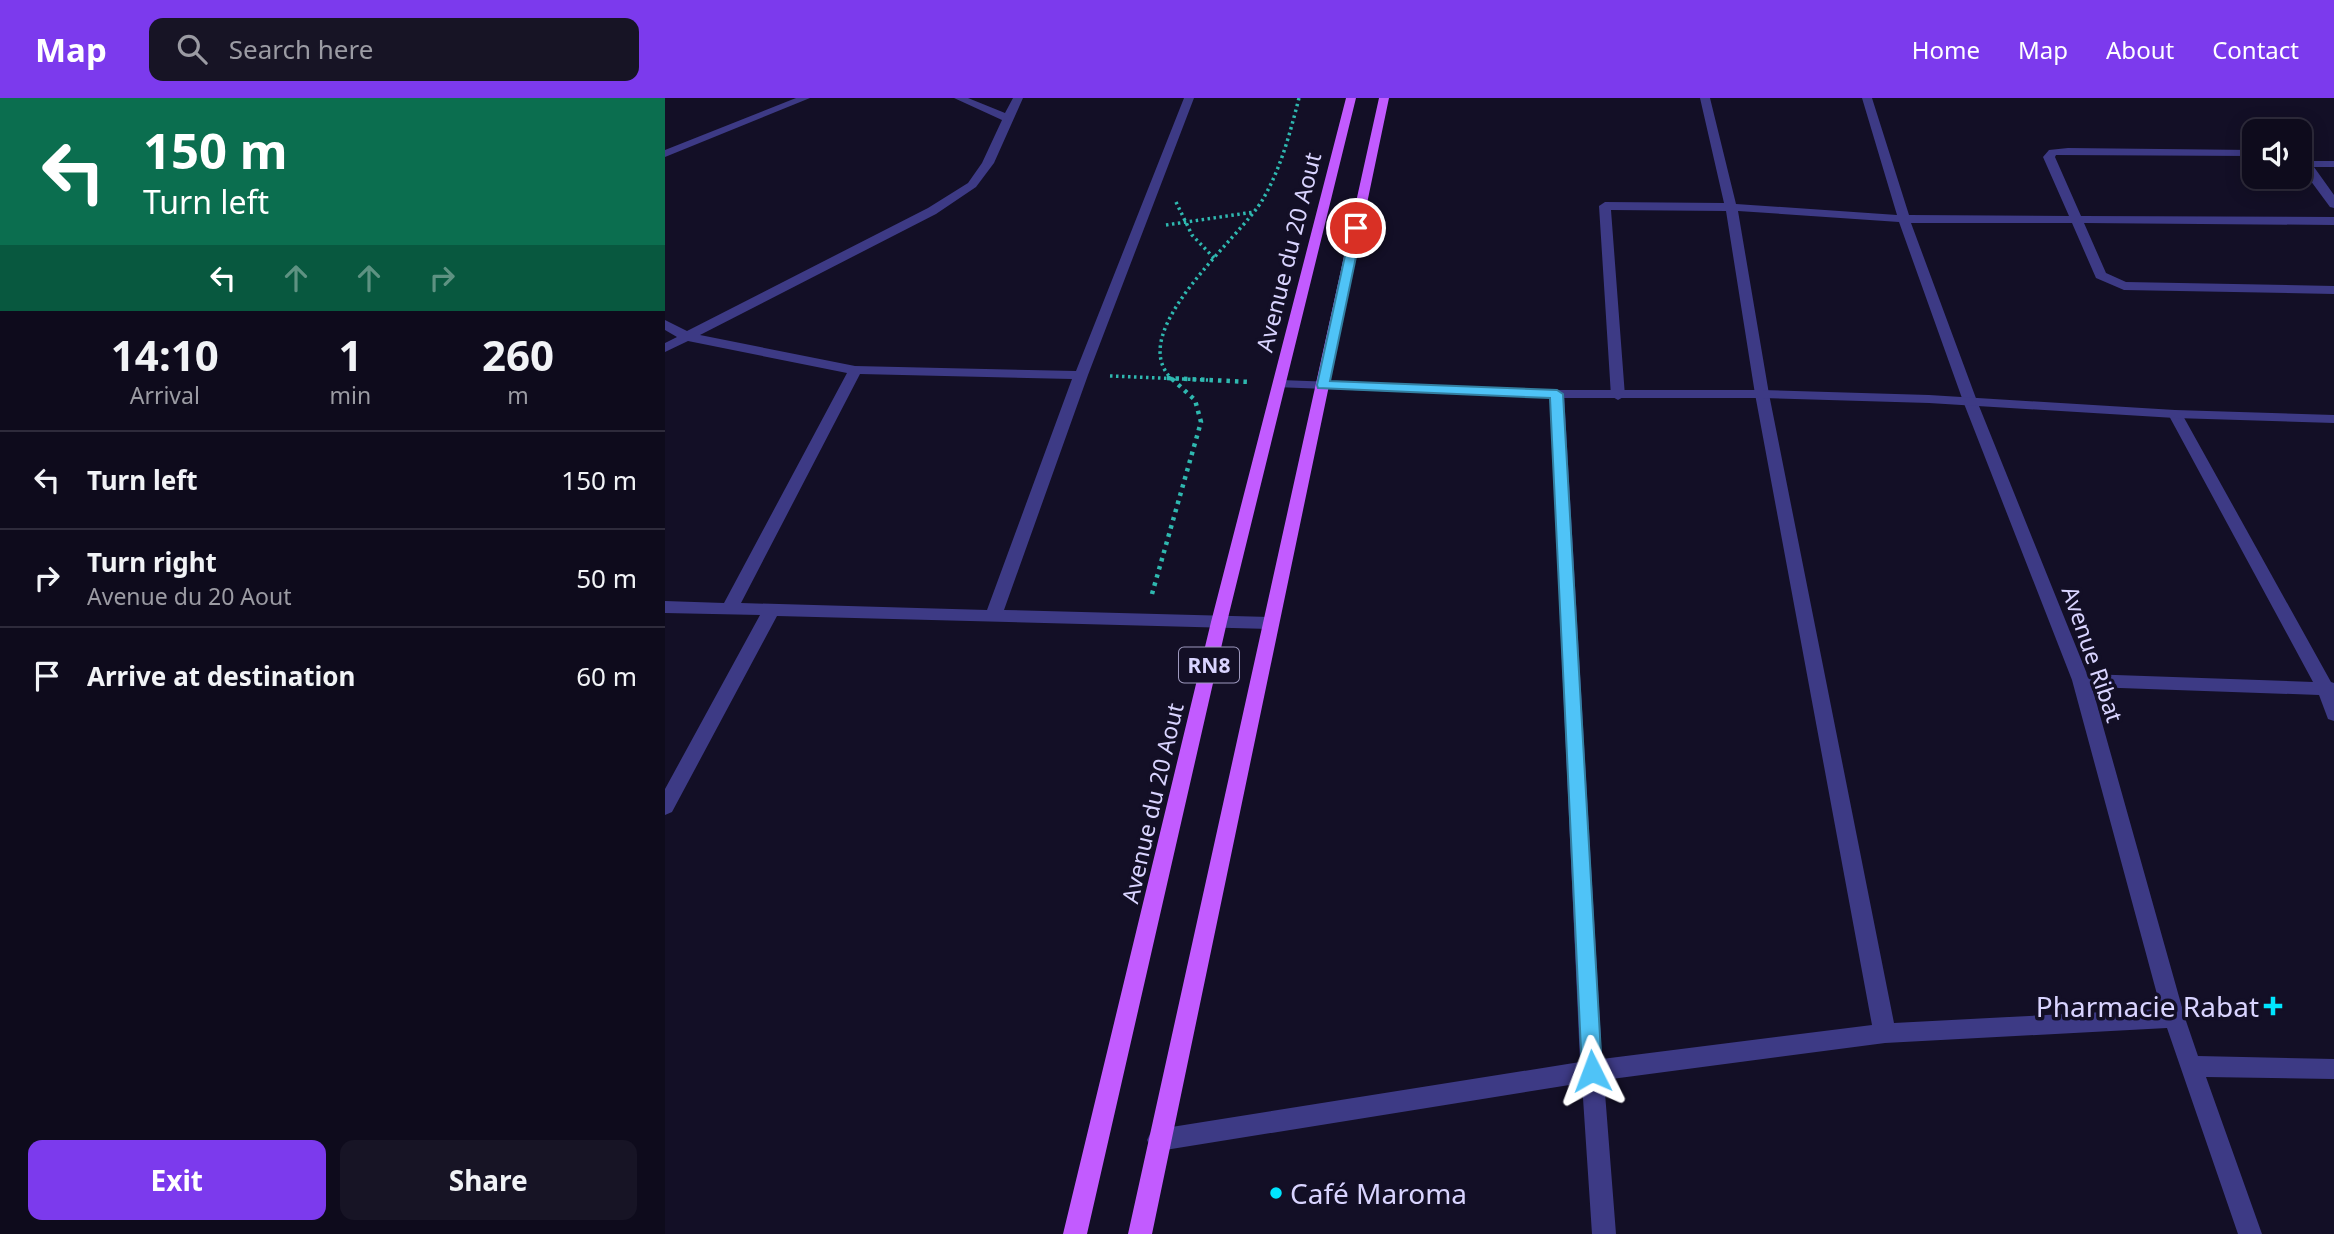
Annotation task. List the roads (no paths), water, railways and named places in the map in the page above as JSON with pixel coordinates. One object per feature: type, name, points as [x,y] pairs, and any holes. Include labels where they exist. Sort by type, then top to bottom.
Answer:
[{"type":"main road","name":"Avenue du 20 Aout","points":[[1075,1234],[1219,622],[1351,98]]},
{"type":"main road","name":"RN8","points":[[1140,1234],[1384,98]]},
{"type":"street","points":[[665,154],[805,98]]},
{"type":"street","points":[[959,98],[1007,118]]},
{"type":"street","points":[[665,348],[932,212],[972,186],[988,163],[1007,118],[1019,98]]},
{"type":"street","points":[[993,616],[1081,375],[1189,98]]},
{"type":"street","points":[[1705,98],[1731,207],[1762,394],[1885,1033]]},
{"type":"street","name":"Avenue Ribat","points":[[1867,98],[1904,219],[1970,401],[2081,680],[2174,1018],[2250,1234]]},
{"type":"street","points":[[2242,153],[2053,152],[2049,157],[2101,275],[2124,286],[2334,290]]},
{"type":"street","points":[[2312,163],[2334,164]]},
{"type":"street","points":[[2312,175],[2334,204]]},
{"type":"street","points":[[1618,396],[1605,205],[1731,207],[1904,219],[2334,221]]},
{"type":"street","points":[[665,324],[687,337],[855,370],[1081,375]]},
{"type":"street","points":[[730,608],[855,370]]},
{"type":"street","points":[[1280,384],[1618,396],[1762,394],[2334,419]]},
{"type":"street","points":[[1557,394],[1592,1071],[1604,1234]]},
{"type":"street","points":[[2175,414],[2330,689],[2334,714]]},
{"type":"street","points":[[665,607],[1270,623]]},
{"type":"street","points":[[665,807],[772,609]]},
{"type":"street","points":[[2081,680],[2330,689]]},
{"type":"street","points":[[1159,1140],[1592,1071],[1885,1033],[2174,1018]]},
{"type":"street","points":[[2191,1066],[2334,1069]]},
{"type":"place","name":"Pharmacie Rabat","points":[[2273,1006]]},
{"type":"place","name":"Café Maroma","points":[[1276,1193]]}]
